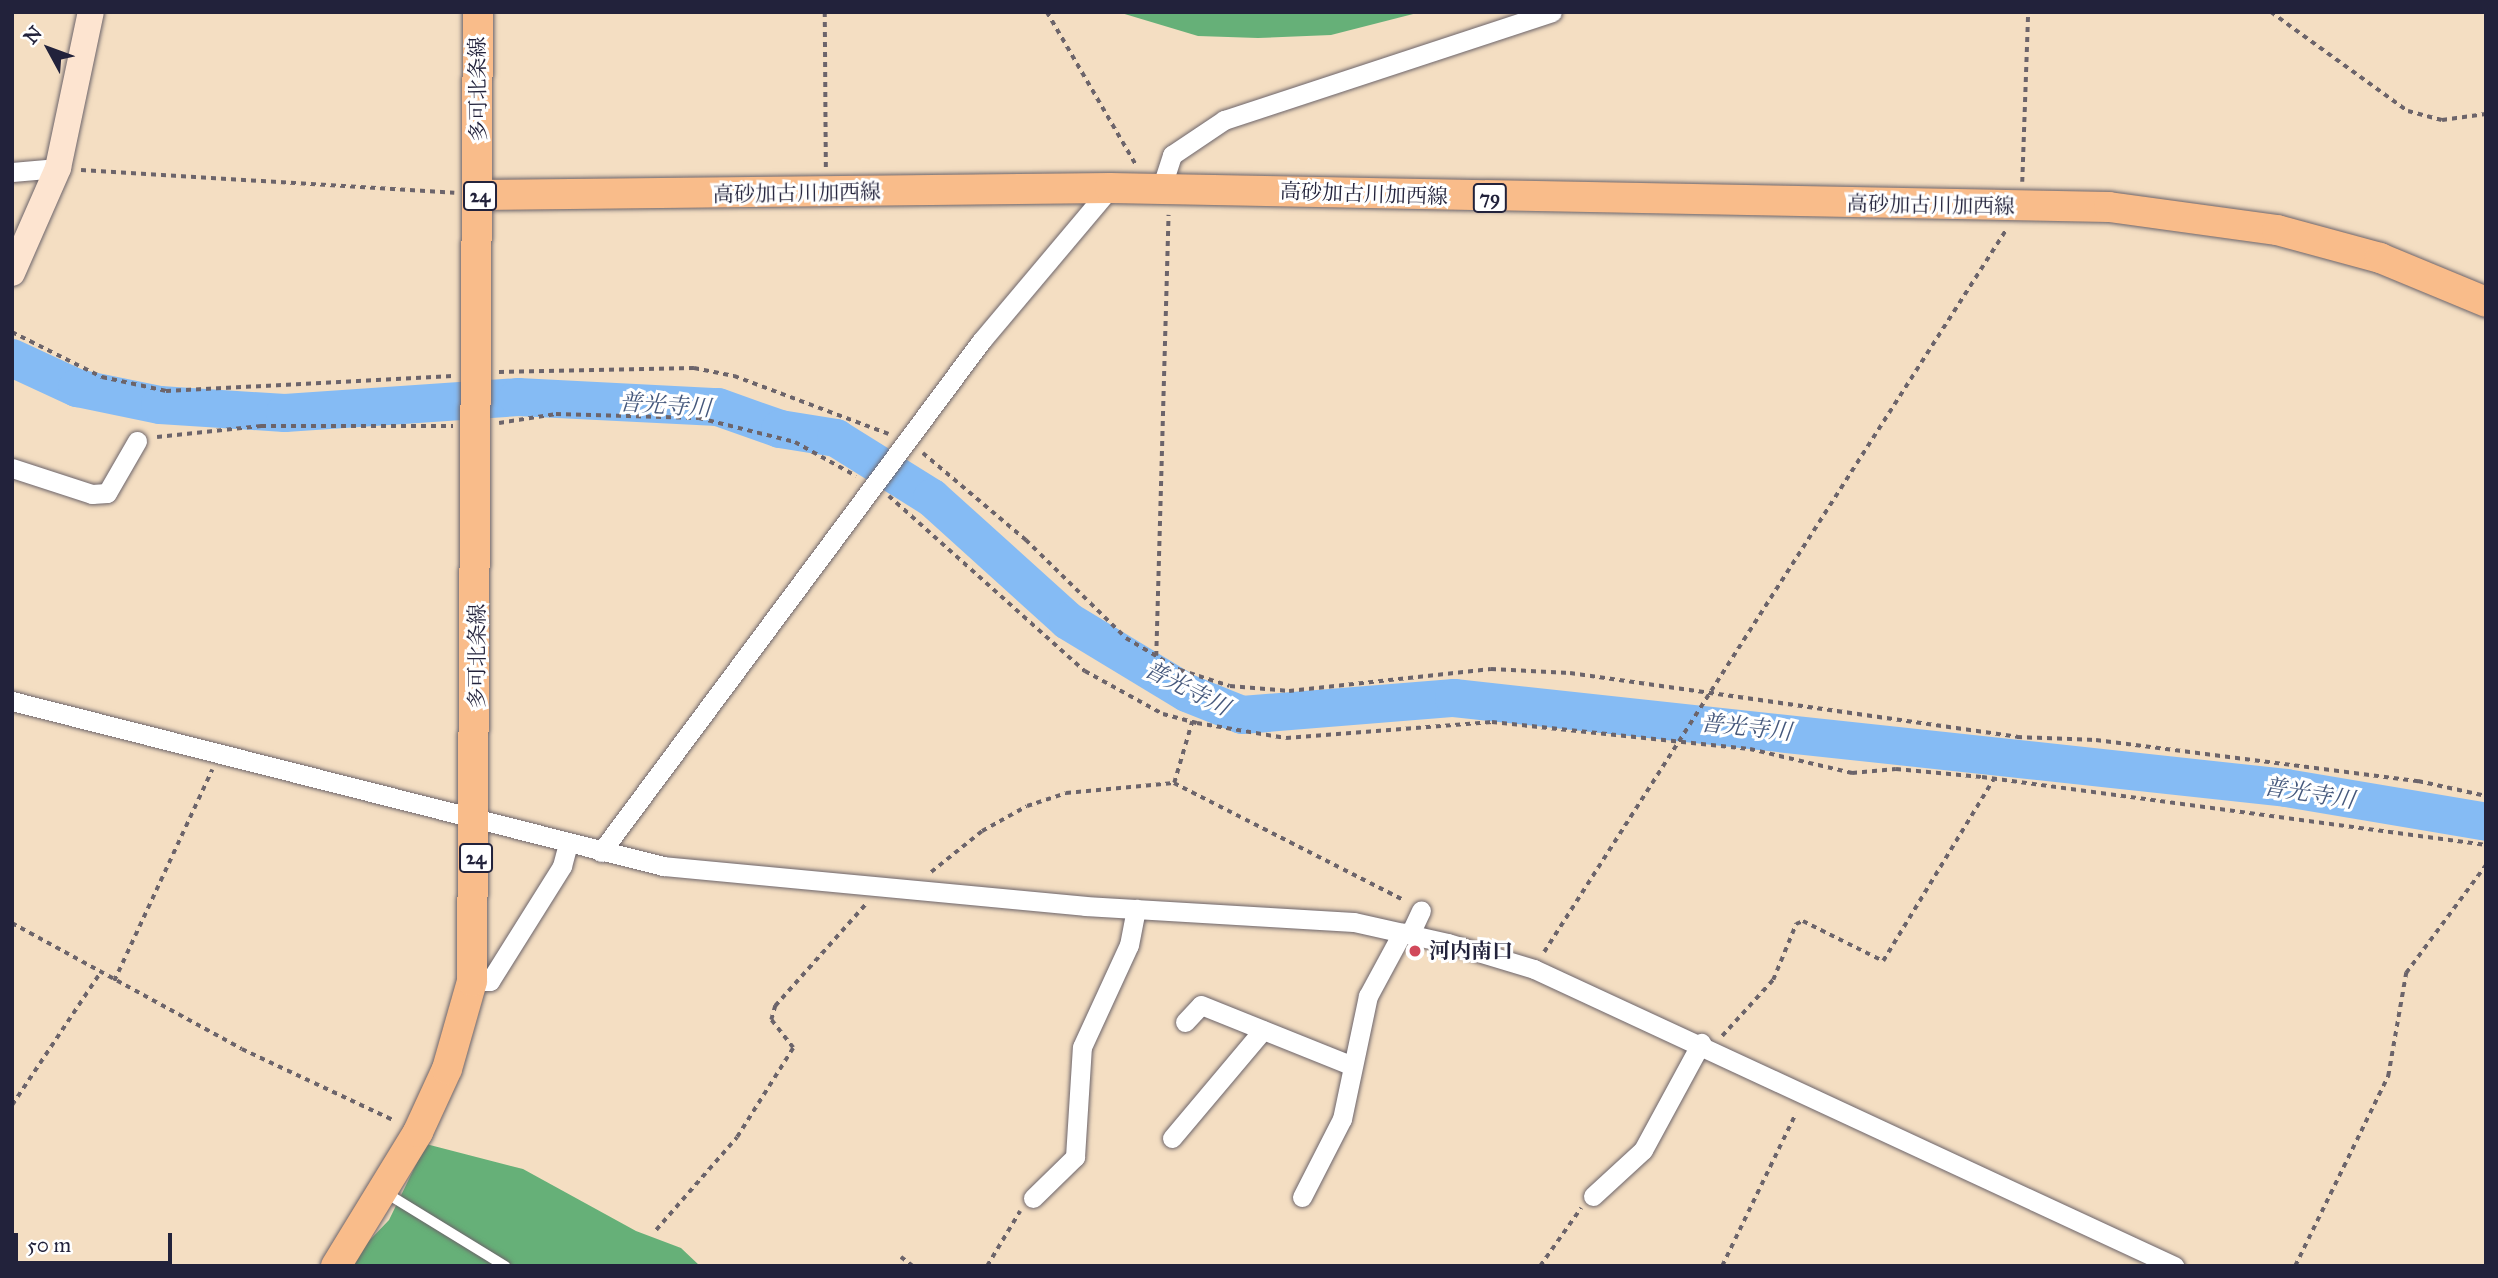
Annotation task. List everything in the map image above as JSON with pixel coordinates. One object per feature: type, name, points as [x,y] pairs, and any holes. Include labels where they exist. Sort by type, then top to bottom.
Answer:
[{"type":"main road","name":"多可北条線","points":[[336,1266],[385,1193],[418,1132],[447,1069],[472,981],[478,822],[478,12]]},
{"type":"main road","name":"高砂加古川加西線","points":[[480,195],[1110,188],[2109,208],[2277,230],[2380,258],[2486,302]]},
{"type":"street","points":[[12,273],[58,168],[91,12]]},
{"type":"street","points":[[1157,189],[1172,155],[1224,120],[1552,12]]},
{"type":"street","points":[[12,172],[58,168]]},
{"type":"street","points":[[601,852],[875,485],[907,447],[982,340],[1110,188]]},
{"type":"street","points":[[12,468],[92,494],[107,493],[137,441]]},
{"type":"street","points":[[12,701],[218,757],[601,852],[774,881],[875,886],[1136,909],[1354,922],[1406,933],[1534,969],[1707,1046],[2174,1266]]},
{"type":"street","points":[[472,981],[490,981],[562,866],[568,844]]},
{"type":"street","points":[[1033,1198],[1075,1157],[1082,1047],[1129,945],[1136,909]]},
{"type":"street","points":[[1302,1197],[1347,1105],[1350,1065],[1368,996],[1422,910]]},
{"type":"street","points":[[1185,1022],[1201,1005],[1350,1065]]},
{"type":"street","points":[[1172,1138],[1263,1030]]},
{"type":"street","points":[[1593,1196],[1643,1150],[1707,1046]]},
{"type":"lane","points":[[385,1193],[505,1266]]},
{"type":"path","points":[[825,12],[826,193]]},
{"type":"path","points":[[1047,12],[1138,167],[1157,189],[1156,656]]},
{"type":"path","points":[[1534,969],[2021,207],[2028,12]]},
{"type":"path","points":[[2271,12],[2408,111],[2442,120],[2486,114]]},
{"type":"path","points":[[58,168],[480,195]]},
{"type":"path","points":[[12,332],[102,377],[166,391],[694,368],[818,405],[907,447],[1026,540],[1126,638],[1156,656],[1230,686],[1289,691],[1491,669],[1714,691],[2017,737],[2096,740],[2418,781],[2486,796]]},
{"type":"path","points":[[137,441],[261,426],[477,422],[556,414],[699,418],[795,442],[875,485],[893,497],[1085,671],[1192,722],[1286,738],[1492,722],[1679,744],[1750,749],[1852,774],[1896,769],[1993,779],[2486,845]]},
{"type":"path","points":[[1174,783],[1192,722]]},
{"type":"path","points":[[114,981],[218,757]]},
{"type":"path","points":[[1707,1046],[1773,980],[1796,923],[1803,921],[1883,961],[1993,779]]},
{"type":"path","points":[[919,890],[948,855],[1027,806],[1066,793],[1174,783],[1422,910]]},
{"type":"path","points":[[2295,1266],[2388,1076],[2406,973],[2486,865]]},
{"type":"path","points":[[656,1230],[737,1137],[793,1048],[771,1020],[775,1006],[860,913],[875,886]]},
{"type":"path","points":[[12,923],[114,981],[418,1132]]},
{"type":"path","points":[[12,1105],[100,973]]},
{"type":"path","points":[[1722,1266],[1806,1094]]},
{"type":"path","points":[[1540,1266],[1593,1196]]},
{"type":"path","points":[[987,1266],[1006,1226],[1033,1198]]},
{"type":"path","points":[[901,1257],[914,1266]]},
{"type":"green space","points":[[1118,12],[1421,12],[1331,35],[1258,38],[1198,36]]},
{"type":"green space","points":[[426,1144],[523,1169],[636,1231],[681,1248],[700,1266],[345,1266],[389,1220]]},
{"type":"waterway","name":"普光寺川","points":[[12,358],[77,388],[160,405],[285,413],[518,397],[718,407],[780,429],[836,438],[932,498],[1068,621],[1187,693],[1242,715],[1454,698],[2286,788],[2486,822]]},
{"type":"place","name":"河内南口","points":[[1415,951]]}]
